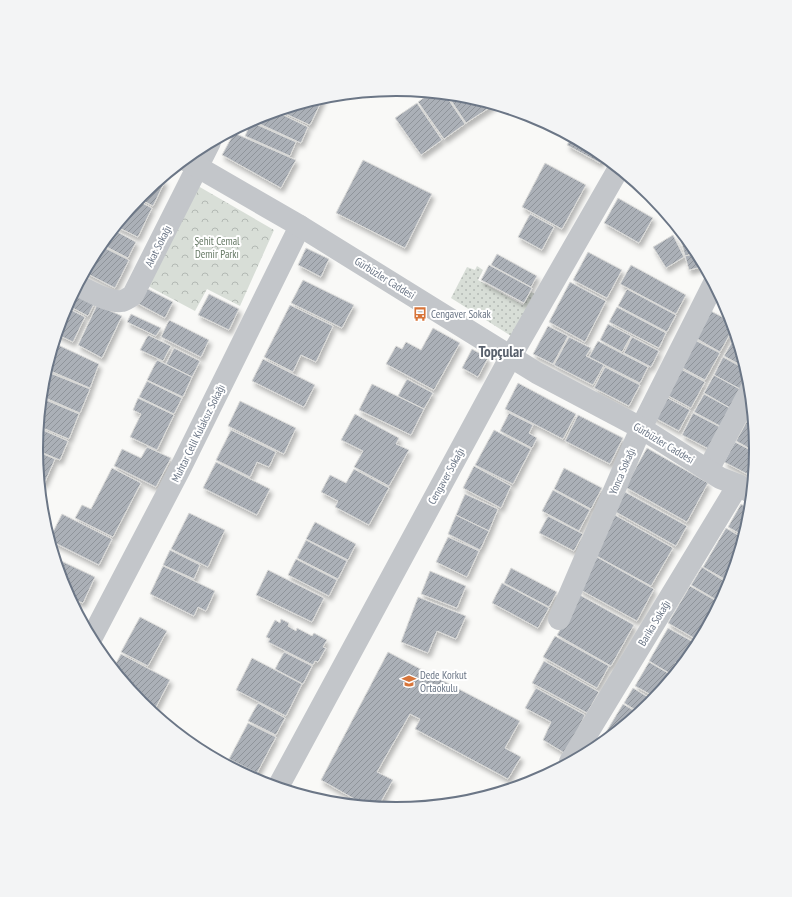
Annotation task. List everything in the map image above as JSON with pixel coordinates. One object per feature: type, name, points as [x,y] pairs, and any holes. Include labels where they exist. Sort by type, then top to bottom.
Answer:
[{"type":"street","name":"Gürbüzler Caddesi","points":[[191,163],[300,226],[537,373],[640,428],[720,478],[745,489]]},
{"type":"street","name":"Akat Sokağı","points":[[82,287],[103,297],[117,301],[124,300],[133,295],[191,163]]},
{"type":"street","name":"Cengaver Sokağı","points":[[281,782],[511,356],[616,173]]},
{"type":"street","name":"Muhtar Celil Kulaksız Sokağı","points":[[94,632],[184,462],[300,226]]},
{"type":"street","name":"Yonca Sokağı","points":[[559,619],[640,428],[711,289]]},
{"type":"street","points":[[708,470],[746,399]]},
{"type":"street","name":"Barika Sokağı","points":[[577,751],[745,489]]},
{"type":"green space","name":"Şehit Cemal Demir Parkı","points":[[198,186],[274,230],[240,306],[207,289],[195,311],[148,286]]},
{"type":"green space","points":[[477,266],[483,270],[478,280],[523,305],[531,292],[535,294],[511,336],[451,298],[467,267],[475,270]]},
{"type":"building","points":[[425,97],[449,100],[465,124],[444,139],[418,102]]},
{"type":"building","points":[[451,100],[465,102],[488,108],[466,123]]},
{"type":"building","points":[[417,103],[442,140],[421,155],[395,118]]},
{"type":"building","points":[[320,104],[310,125],[285,114]]},
{"type":"building","points":[[282,114],[308,127],[301,143],[258,123]]},
{"type":"building","points":[[256,124],[296,142],[290,156],[245,136],[248,128]]},
{"type":"building","points":[[236,134],[296,160],[281,188],[222,155],[232,136]]},
{"type":"building","points":[[569,141],[601,161],[600,163],[567,145]]},
{"type":"building","points":[[363,160],[432,194],[405,248],[336,213]]},
{"type":"building","points":[[545,163],[586,185],[562,229],[522,207]]},
{"type":"building","points":[[165,182],[153,206],[144,201]]},
{"type":"building","points":[[618,198],[653,218],[639,243],[604,223]]},
{"type":"building","points":[[142,203],[152,208],[138,237],[120,229]]},
{"type":"building","points":[[530,214],[554,227],[542,250],[518,237]]},
{"type":"building","points":[[118,232],[136,242],[128,258],[106,247]]},
{"type":"building","points":[[673,235],[684,257],[666,268],[653,247]]},
{"type":"building","points":[[681,241],[691,254],[685,256]]},
{"type":"building","points":[[105,248],[129,260],[115,288],[89,274]]},
{"type":"building","points":[[306,248],[329,259],[321,277],[298,265]]},
{"type":"building","points":[[588,252],[622,270],[607,298],[573,280]]},
{"type":"building","points":[[497,254],[537,276],[531,287],[491,265]]},
{"type":"building","points":[[692,254],[699,267],[689,270],[685,256]]},
{"type":"building","points":[[489,265],[532,288],[524,303],[481,280]]},
{"type":"building","points":[[631,265],[686,295],[676,314],[620,284]]},
{"type":"building","points":[[303,280],[354,305],[342,328],[291,303]]},
{"type":"building","points":[[570,282],[606,301],[585,342],[549,322]]},
{"type":"building","points":[[142,286],[173,302],[165,318],[133,301]]},
{"type":"building","points":[[627,289],[676,315],[667,332],[618,306]]},
{"type":"building","points":[[78,294],[95,302],[88,316],[72,308]]},
{"type":"building","points":[[209,294],[239,309],[229,330],[198,315]]},
{"type":"building","points":[[97,305],[122,316],[102,358],[78,345]]},
{"type":"building","points":[[290,305],[333,326],[316,362],[301,355],[293,372],[264,357]]},
{"type":"building","points":[[617,307],[666,333],[659,348],[609,322]]},
{"type":"building","points":[[707,309],[724,318],[730,334],[720,352],[692,336]]},
{"type":"building","points":[[71,310],[85,317],[73,342],[61,337]]},
{"type":"building","points":[[131,314],[161,328],[156,336],[127,322]]},
{"type":"building","points":[[169,320],[209,340],[201,357],[161,337]]},
{"type":"building","points":[[608,324],[631,336],[622,352],[600,340]]},
{"type":"building","points":[[548,326],[568,336],[553,364],[533,354]]},
{"type":"building","points":[[433,328],[460,343],[434,390],[386,364],[396,346],[402,349],[406,342],[421,350]]},
{"type":"building","points":[[148,335],[171,346],[163,361],[140,350]]},
{"type":"building","points":[[569,337],[591,348],[586,356],[604,365],[593,385],[554,365]]},
{"type":"building","points":[[632,337],[659,351],[651,367],[624,353]]},
{"type":"building","points":[[691,338],[720,353],[705,380],[677,365]]},
{"type":"building","points":[[598,341],[648,367],[640,383],[589,357]]},
{"type":"building","points":[[732,342],[739,364],[724,356]]},
{"type":"building","points":[[59,345],[99,364],[90,388],[52,372]]},
{"type":"building","points":[[174,348],[200,361],[192,377],[166,364]]},
{"type":"building","points":[[472,349],[488,358],[478,377],[462,368]]},
{"type":"building","points":[[723,357],[739,366],[743,384],[740,389],[714,375]]},
{"type":"building","points":[[263,359],[315,385],[304,407],[252,381]]},
{"type":"building","points":[[157,360],[192,377],[183,397],[147,380]]},
{"type":"building","points":[[605,367],[640,385],[629,406],[594,388]]},
{"type":"building","points":[[677,367],[705,382],[691,408],[663,393]]},
{"type":"building","points":[[51,374],[90,389],[80,413],[47,398]]},
{"type":"building","points":[[714,375],[740,389],[730,408],[704,393]]},
{"type":"building","points":[[407,379],[433,393],[424,409],[398,396]]},
{"type":"building","points":[[147,381],[182,398],[174,414],[139,397]]},
{"type":"building","points":[[518,383],[576,414],[563,439],[505,409]]},
{"type":"building","points":[[372,384],[424,409],[411,435],[359,410]]},
{"type":"building","points":[[704,394],[730,408],[720,426],[694,412]]},
{"type":"building","points":[[662,395],[690,410],[679,431],[651,416]]},
{"type":"building","points":[[138,398],[174,415],[157,450],[130,437],[141,414],[133,410]]},
{"type":"building","points":[[46,400],[79,414],[69,439],[44,428]]},
{"type":"building","points":[[240,401],[296,428],[284,454],[228,426]]},
{"type":"building","points":[[509,413],[533,425],[529,433],[537,438],[532,448],[500,431]]},
{"type":"building","points":[[693,413],[720,427],[709,449],[682,435]]},
{"type":"building","points":[[355,414],[399,438],[396,444],[409,450],[389,486],[354,467],[363,451],[341,440]]},
{"type":"building","points":[[578,415],[623,438],[610,464],[565,441]]},
{"type":"building","points":[[747,421],[748,421],[749,448],[736,441]]},
{"type":"building","points":[[44,430],[68,441],[60,460],[43,453]]},
{"type":"building","points":[[231,430],[276,452],[269,467],[257,462],[250,477],[216,460]]},
{"type":"building","points":[[494,430],[531,449],[513,484],[475,465]]},
{"type":"building","points":[[735,442],[749,449],[748,474],[724,462]]},
{"type":"building","points":[[147,447],[171,458],[156,487],[114,466],[122,449],[141,458]]},
{"type":"building","points":[[647,448],[708,483],[687,522],[625,487]]},
{"type":"building","points":[[43,454],[55,459],[45,482]]},
{"type":"building","points":[[216,462],[270,489],[257,515],[203,488]]},
{"type":"building","points":[[474,466],[511,486],[501,508],[463,488]]},
{"type":"building","points":[[112,468],[141,483],[113,537],[75,518],[82,505],[91,509]]},
{"type":"building","points":[[564,468],[602,488],[591,509],[554,489]]},
{"type":"building","points":[[354,469],[389,488],[369,525],[335,507],[338,501],[321,492],[330,475],[346,483]]},
{"type":"building","points":[[553,490],[590,510],[579,531],[542,511]]},
{"type":"building","points":[[625,492],[687,526],[676,546],[614,511]]},
{"type":"building","points":[[465,494],[498,509],[489,531],[456,515]]},
{"type":"building","points":[[741,504],[744,506],[739,533],[728,527]]},
{"type":"building","points":[[189,513],[225,530],[208,567],[171,549]]},
{"type":"building","points":[[62,514],[112,539],[99,565],[56,544],[53,532]]},
{"type":"building","points":[[456,515],[489,531],[480,550],[448,534]]},
{"type":"building","points":[[615,515],[673,548],[651,586],[593,554]]},
{"type":"building","points":[[548,516],[583,534],[574,551],[539,533]]},
{"type":"building","points":[[315,522],[356,544],[348,560],[306,539]]},
{"type":"building","points":[[726,528],[738,535],[724,579],[703,567]]},
{"type":"building","points":[[448,537],[479,551],[467,577],[436,562]]},
{"type":"building","points":[[306,540],[347,561],[338,579],[297,558]]},
{"type":"building","points":[[170,550],[200,565],[194,579],[163,565]]},
{"type":"building","points":[[597,557],[654,589],[637,621],[579,589]]},
{"type":"building","points":[[296,559],[337,580],[329,596],[288,575]]},
{"type":"building","points":[[62,561],[95,577],[83,603],[77,601]]},
{"type":"building","points":[[163,566],[215,591],[206,611],[198,607],[194,616],[150,594]]},
{"type":"building","points":[[702,567],[723,580],[715,599],[691,585]]},
{"type":"building","points":[[511,568],[557,592],[549,607],[504,583]]},
{"type":"building","points":[[268,570],[324,598],[312,622],[256,595]]},
{"type":"building","points":[[430,571],[466,586],[457,608],[421,594]]},
{"type":"building","points":[[502,583],[549,608],[538,628],[492,603]]},
{"type":"building","points":[[690,586],[715,600],[694,638],[668,623]]},
{"type":"building","points":[[580,595],[634,625],[611,666],[557,635]]},
{"type":"building","points":[[418,597],[466,616],[456,639],[437,631],[428,653],[401,642]]},
{"type":"building","points":[[140,617],[167,631],[148,666],[121,652]]},
{"type":"building","points":[[281,619],[289,623],[288,626],[296,631],[297,628],[312,636],[314,633],[327,640],[323,647],[326,648],[318,662],[315,661],[313,665],[268,642],[270,639],[266,637],[275,620],[280,623]]},
{"type":"building","points":[[668,628],[692,641],[668,672],[649,661]]},
{"type":"building","points":[[555,636],[609,666],[597,688],[543,657]]},
{"type":"building","points":[[284,652],[312,666],[303,684],[275,669]]},
{"type":"building","points":[[388,652],[520,721],[505,748],[521,757],[508,779],[415,729],[420,719],[410,714],[377,772],[393,780],[381,801],[353,798],[321,780]]},
{"type":"building","points":[[121,654],[170,680],[156,707],[146,698],[116,663]]},
{"type":"building","points":[[252,658],[302,684],[286,716],[236,690]]},
{"type":"building","points":[[544,661],[599,692],[587,713],[532,683]]},
{"type":"building","points":[[649,662],[668,673],[650,694],[635,686]]},
{"type":"building","points":[[536,688],[585,715],[566,754],[543,740],[551,722],[525,708]]},
{"type":"building","points":[[633,688],[647,697],[634,709],[624,703]]},
{"type":"building","points":[[258,703],[285,718],[276,735],[248,721]]},
{"type":"building","points":[[623,704],[633,710],[611,729],[606,733]]},
{"type":"building","points":[[248,723],[276,737],[257,773],[229,759]]},
{"type":"place","name":"Cengaver Sokak","points":[[420,314]]},
{"type":"place","name":"Dede Korkut Ortaokulu","points":[[409,681]]},
{"type":"district","name":"Topçular","points":[[501,352]]}]
